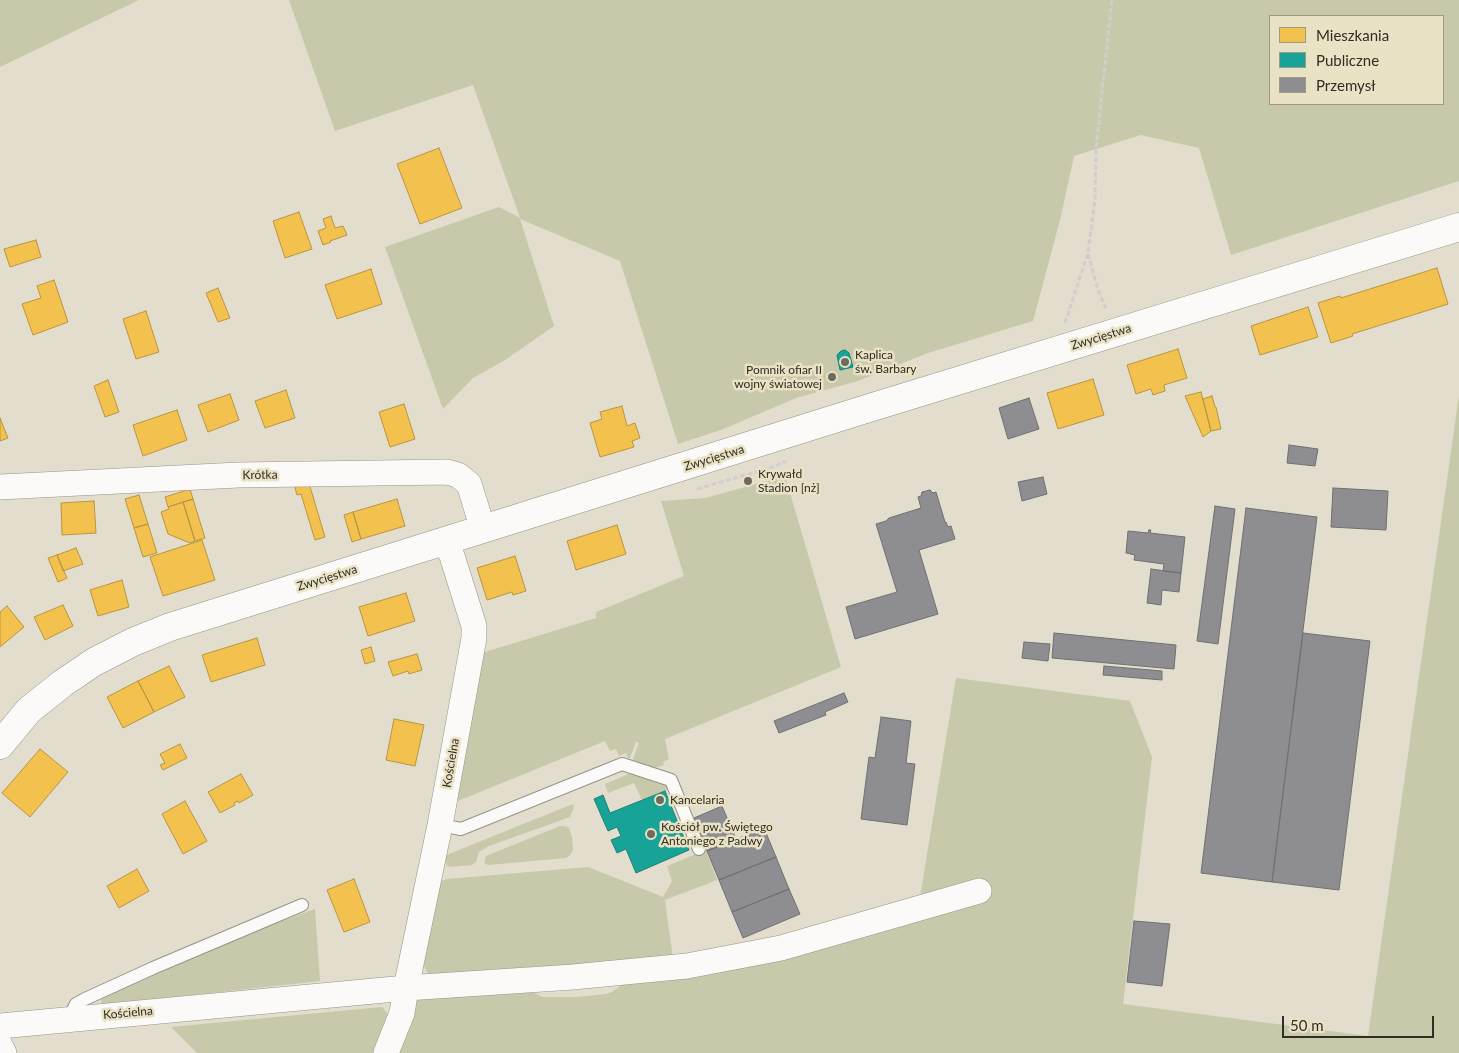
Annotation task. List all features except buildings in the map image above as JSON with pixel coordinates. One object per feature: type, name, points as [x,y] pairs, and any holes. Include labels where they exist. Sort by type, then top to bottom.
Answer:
[{"type":"main road","name":"Zwycięstwa","points":[[0,745],[29,710],[63,682],[94,662],[132,642],[170,627],[1459,227]]},
{"type":"street","name":"Krótka","points":[[0,487],[238,475],[452,473],[460,476],[470,487],[483,529]]},
{"type":"street","name":"Kościelna","points":[[386,1053],[401,1016],[440,825],[475,632],[452,556],[445,541]]},
{"type":"street","points":[[406,988],[573,977],[687,966],[782,948],[979,890]]},
{"type":"street","name":"Kościelna","points":[[0,1026],[406,988]]},
{"type":"street","points":[[0,1045],[4,1053]]},
{"type":"lane","points":[[440,825],[461,829],[622,764],[671,780],[699,849]]},
{"type":"lane","points":[[72,1018],[76,1004],[85,999],[302,905]]},
{"type":"path","points":[[1058,350],[1070,304],[1088,253],[1095,200],[1096,149],[1112,0]]},
{"type":"path","points":[[1088,253],[1098,290],[1117,332]]},
{"type":"green space","points":[[0,0],[139,0],[0,67]]},
{"type":"green space","points":[[289,0],[1459,0],[1459,181],[1231,255],[1199,148],[1141,135],[1074,156],[1060,220],[1033,321],[928,353],[858,381],[796,398],[721,430],[678,444],[620,261],[520,219],[554,326],[505,360],[473,378],[443,409],[385,247],[499,207],[520,218],[473,85],[335,131]]},
{"type":"green space","points":[[1459,395],[1459,1053],[395,1053],[413,1000],[532,992],[543,997],[577,997],[606,994],[624,983],[920,897],[956,678],[1130,701],[1152,757],[1123,1004],[1368,1036]]},
{"type":"green space","points":[[785,476],[841,667],[665,739],[669,759],[663,762],[664,765],[655,768],[632,762],[639,743],[636,742],[629,760],[626,753],[619,756],[616,749],[610,751],[605,741],[453,803],[482,653],[596,618],[596,612],[684,576],[661,501],[705,498]]},
{"type":"green space","points":[[631,773],[667,784],[669,789],[642,800],[634,783],[608,793],[605,784]]},
{"type":"green space","points":[[573,804],[574,807],[570,817],[489,846],[479,852],[476,862],[472,865],[447,866],[444,856]]},
{"type":"green space","points":[[560,826],[569,828],[572,837],[573,850],[566,858],[488,865],[484,863],[486,856]]},
{"type":"green space","points":[[706,850],[717,880],[665,900],[673,959],[429,976],[423,964],[438,882],[447,879],[588,867],[663,897],[672,881],[667,866]]},
{"type":"green space","points":[[315,909],[320,981],[102,1005],[101,998],[263,928]]},
{"type":"green space","points":[[382,1007],[390,1017],[379,1053],[197,1053],[171,1027]]},
{"type":"place","name":"Kaplica św. Barbary","points":[[845,362]]},
{"type":"place","name":"Pomnik ofiar II wojny światowej","points":[[832,377]]},
{"type":"place","name":"Krywałd Stadion [nż]","points":[[748,481]]},
{"type":"place","name":"Kancelaria","points":[[660,800]]},
{"type":"place","name":"Kościół pw. Świętego Antoniego z Padwy","points":[[651,834]]}]
